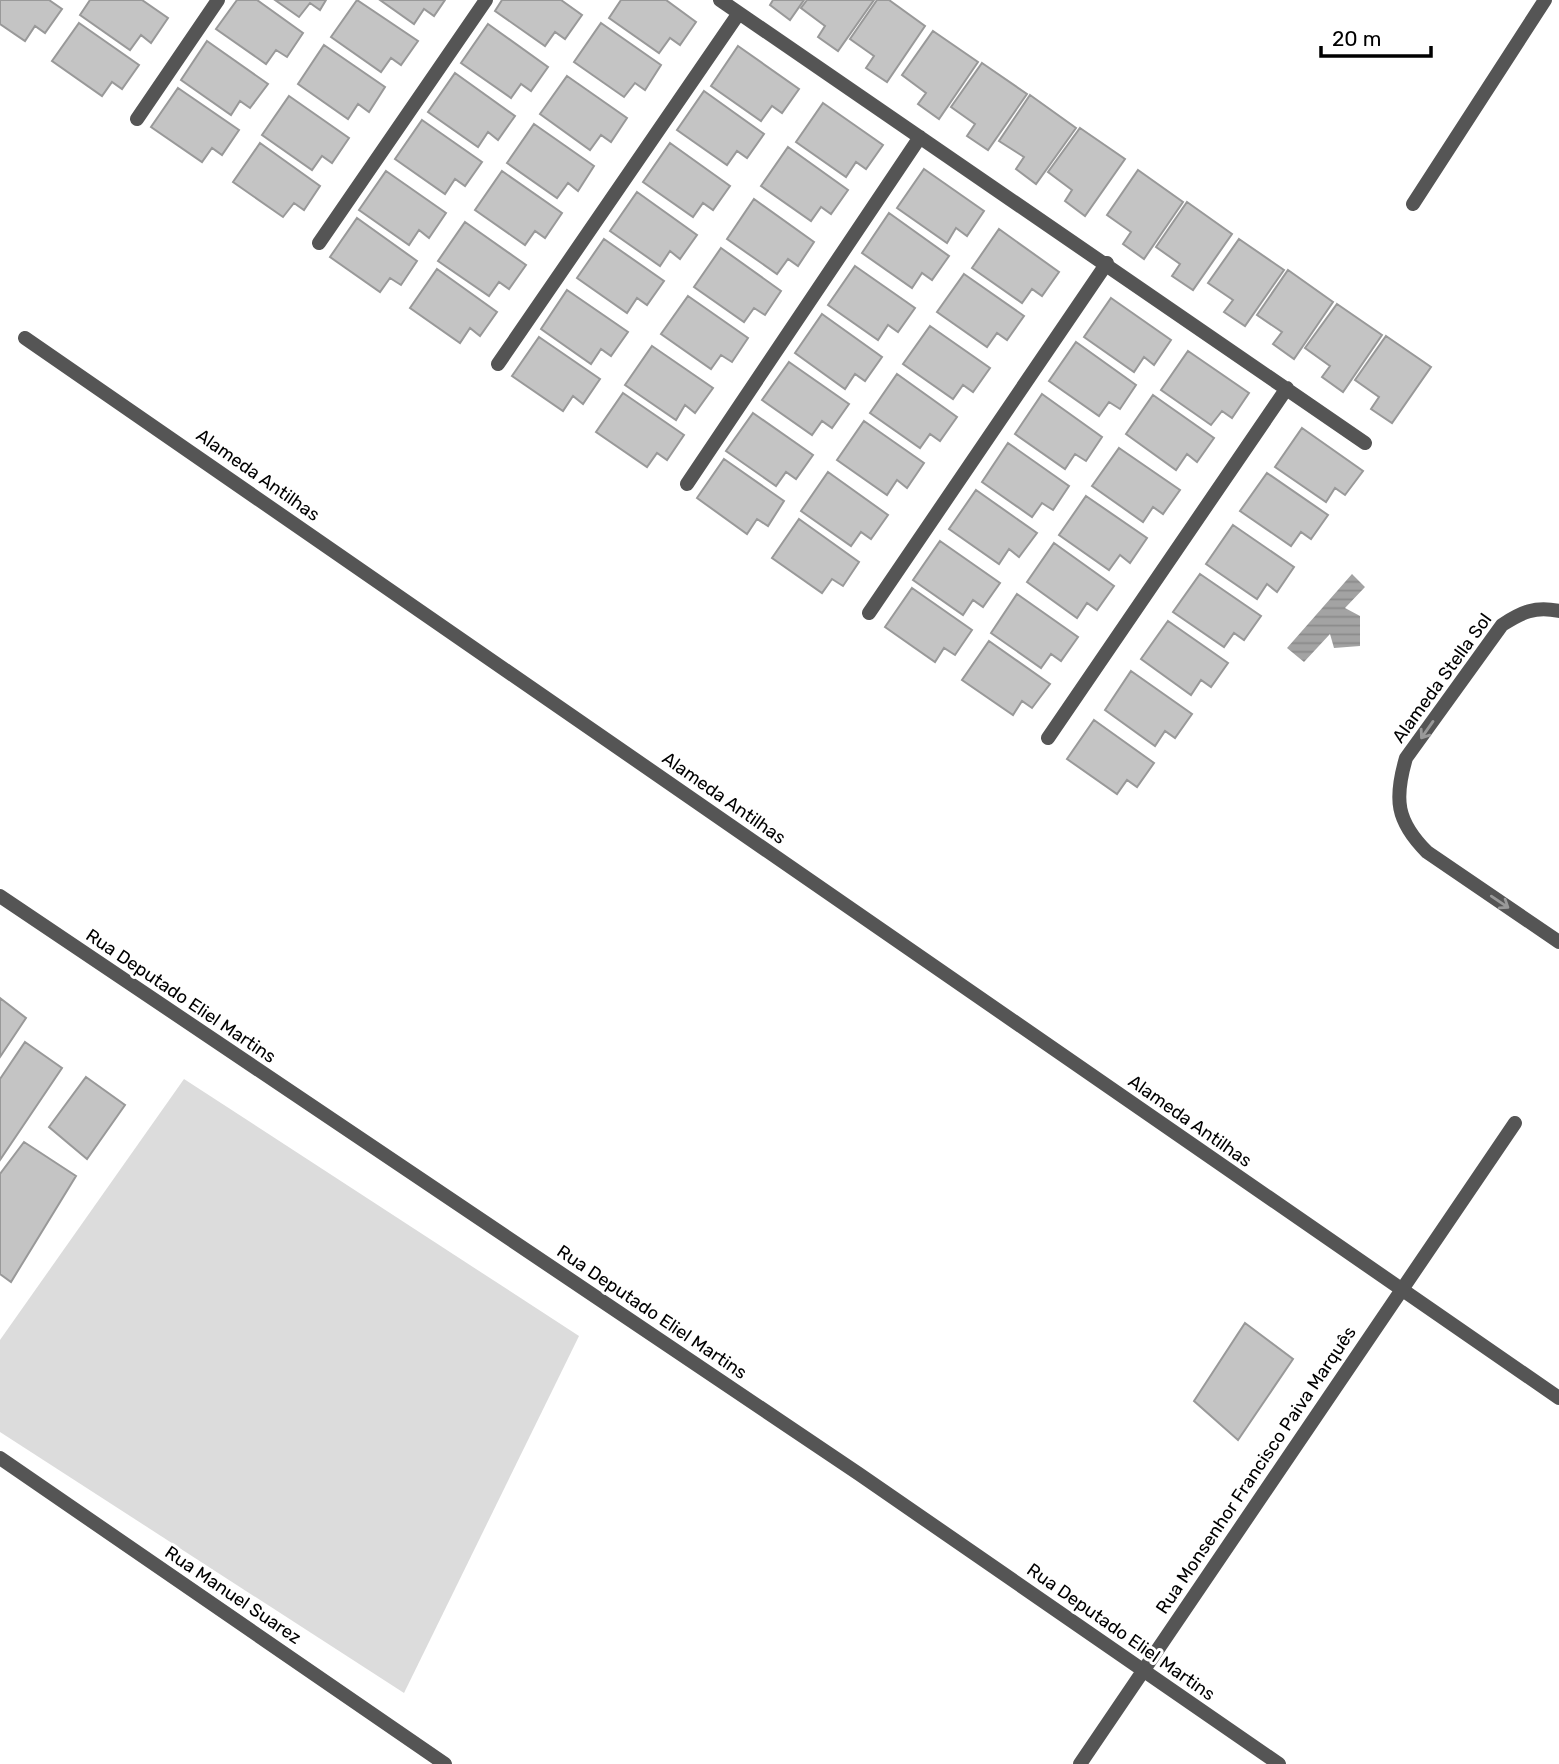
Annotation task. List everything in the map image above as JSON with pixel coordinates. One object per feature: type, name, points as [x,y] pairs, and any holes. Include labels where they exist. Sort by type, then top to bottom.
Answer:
[{"type":"street","points":[[137,119],[218,0]]},
{"type":"street","points":[[319,243],[486,0]]},
{"type":"street","points":[[720,0],[1107,263],[1365,443]]},
{"type":"street","points":[[1413,204],[1545,0]]},
{"type":"street","points":[[498,364],[739,13]]},
{"type":"street","points":[[687,484],[920,137]]},
{"type":"street","points":[[869,613],[1107,263]]},
{"type":"street","name":"Alameda Antilhas","points":[[26,338],[1559,1398]]},
{"type":"street","points":[[1048,738],[1287,388]]},
{"type":"street","name":"Alameda Stella Sol","points":[[1559,611],[1542,608],[1522,612],[1502,625],[1406,758],[1399,784],[1400,813],[1412,836],[1427,852],[1559,942]]},
{"type":"street","name":"Rua Deputado Eliel Martins","points":[[0,896],[859,1474],[1279,1764]]},
{"type":"street","name":"Rua Monsenhor Francisco Paiva Marquês","points":[[1080,1764],[1515,1123]]},
{"type":"street","name":"Rua Manuel Suarez","points":[[0,1458],[444,1764]]},
{"type":"shaded area","points":[[1352,574],[1365,587],[1345,608],[1360,616],[1360,646],[1334,648],[1330,634],[1304,662],[1287,648]]},
{"type":"shaded area","points":[[184,1079],[579,1336],[404,1693],[0,1432],[0,1340]]},
{"type":"building","points":[[0,0],[49,0],[62,9],[45,33],[35,26],[25,41],[0,24]]},
{"type":"building","points":[[90,0],[142,0],[168,18],[151,43],[141,35],[130,50],[80,15]]},
{"type":"building","points":[[237,0],[257,0],[303,33],[287,57],[276,50],[266,64],[216,29]]},
{"type":"building","points":[[275,0],[326,0],[320,10],[310,3],[299,17]]},
{"type":"building","points":[[357,0],[418,41],[401,65],[391,58],[381,72],[331,37]]},
{"type":"building","points":[[380,0],[445,0],[434,16],[424,9],[414,24]]},
{"type":"building","points":[[502,0],[561,0],[582,15],[565,39],[555,32],[545,46],[495,11]]},
{"type":"building","points":[[621,0],[666,0],[696,22],[680,45],[670,38],[659,53],[609,18]]},
{"type":"building","points":[[773,0],[804,0],[790,20],[770,5]]},
{"type":"building","points":[[807,0],[874,0],[838,51],[818,37],[825,26],[801,8]]},
{"type":"building","points":[[877,0],[889,0],[925,26],[887,82],[866,68],[874,56],[850,39]]},
{"type":"building","points":[[79,23],[139,65],[122,89],[112,82],[102,96],[52,61]]},
{"type":"building","points":[[601,23],[661,65],[645,90],[635,83],[624,97],[574,62]]},
{"type":"building","points":[[488,24],[548,67],[531,91],[521,84],[511,98],[461,63]]},
{"type":"building","points":[[933,31],[978,62],[939,119],[918,104],[926,93],[902,75]]},
{"type":"building","points":[[207,41],[268,84],[250,108],[240,101],[231,115],[181,80]]},
{"type":"building","points":[[324,45],[385,87],[369,112],[358,104],[348,119],[298,84]]},
{"type":"building","points":[[738,46],[799,89],[782,113],[772,106],[761,121],[711,86]]},
{"type":"building","points":[[982,63],[1027,94],[988,150],[967,136],[975,124],[951,107]]},
{"type":"building","points":[[455,73],[515,116],[498,140],[488,132],[478,147],[428,112]]},
{"type":"building","points":[[567,76],[627,118],[611,142],[601,135],[590,150],[540,114]]},
{"type":"building","points":[[178,88],[239,130],[222,155],[212,148],[202,162],[151,127]]},
{"type":"building","points":[[704,91],[764,134],[747,158],[737,151],[727,165],[677,130]]},
{"type":"building","points":[[1030,95],[1076,128],[1036,184],[1016,169],[1024,157],[999,141]]},
{"type":"building","points":[[289,96],[349,138],[332,163],[322,156],[312,170],[262,135]]},
{"type":"building","points":[[823,103],[883,145],[866,169],[856,162],[846,177],[796,142]]},
{"type":"building","points":[[422,120],[482,162],[465,186],[455,179],[445,194],[395,159]]},
{"type":"building","points":[[534,124],[594,166],[578,191],[568,183],[557,198],[507,163]]},
{"type":"building","points":[[1080,128],[1125,159],[1085,216],[1065,201],[1072,190],[1048,172]]},
{"type":"building","points":[[260,143],[320,186],[304,210],[294,203],[283,217],[233,182]]},
{"type":"building","points":[[670,143],[730,186],[713,210],[703,203],[693,217],[643,182]]},
{"type":"building","points":[[788,147],[848,190],[831,214],[821,207],[811,221],[761,186]]},
{"type":"building","points":[[924,169],[984,211],[967,236],[956,228],[947,243],[897,208]]},
{"type":"building","points":[[1138,170],[1183,202],[1144,259],[1123,244],[1131,232],[1107,215]]},
{"type":"building","points":[[386,171],[446,213],[429,238],[419,230],[409,245],[359,210]]},
{"type":"building","points":[[502,171],[562,213],[545,238],[535,231],[525,245],[475,210]]},
{"type":"building","points":[[637,192],[697,235],[680,259],[670,251],[660,266],[610,231]]},
{"type":"building","points":[[754,199],[814,242],[798,266],[788,259],[777,274],[727,239]]},
{"type":"building","points":[[1187,202],[1232,234],[1193,290],[1172,276],[1180,264],[1156,247]]},
{"type":"building","points":[[889,213],[949,256],[932,280],[922,273],[912,288],[862,253]]},
{"type":"building","points":[[357,218],[417,261],[401,285],[390,278],[380,292],[330,257]]},
{"type":"building","points":[[465,222],[526,265],[509,289],[499,282],[489,296],[438,261]]},
{"type":"building","points":[[999,229],[1059,272],[1042,296],[1032,289],[1022,303],[972,268]]},
{"type":"building","points":[[604,239],[664,281],[647,305],[637,298],[627,313],[577,278]]},
{"type":"building","points":[[1239,239],[1284,270],[1245,326],[1224,312],[1233,300],[1208,283]]},
{"type":"building","points":[[721,248],[781,291],[765,315],[754,308],[744,322],[694,287]]},
{"type":"building","points":[[855,266],[915,308],[898,332],[888,325],[878,340],[828,305]]},
{"type":"building","points":[[437,269],[497,312],[480,336],[470,328],[460,343],[410,308]]},
{"type":"building","points":[[1288,270],[1333,302],[1294,359],[1273,344],[1282,332],[1257,315]]},
{"type":"building","points":[[964,274],[1024,316],[1007,340],[997,333],[987,347],[937,312]]},
{"type":"building","points":[[567,290],[628,332],[611,356],[601,349],[591,364],[541,329]]},
{"type":"building","points":[[688,296],[748,338],[732,362],[721,355],[711,369],[661,334]]},
{"type":"building","points":[[1111,298],[1171,340],[1154,365],[1144,357],[1134,372],[1084,337]]},
{"type":"building","points":[[1337,304],[1382,335],[1343,392],[1322,377],[1330,366],[1305,348]]},
{"type":"building","points":[[822,314],[882,357],[865,381],[855,374],[845,389],[795,353]]},
{"type":"building","points":[[930,326],[990,368],[973,392],[963,385],[953,399],[903,364]]},
{"type":"building","points":[[1386,336],[1431,367],[1392,423],[1371,409],[1379,397],[1355,380]]},
{"type":"building","points":[[539,337],[600,379],[583,404],[573,396],[563,411],[512,376]]},
{"type":"building","points":[[1076,342],[1136,385],[1120,409],[1109,402],[1099,416],[1049,381]]},
{"type":"building","points":[[652,346],[713,388],[695,413],[685,405],[676,420],[625,385]]},
{"type":"building","points":[[1188,351],[1249,393],[1232,418],[1222,411],[1211,425],[1161,390]]},
{"type":"building","points":[[789,362],[849,404],[832,428],[822,421],[812,435],[762,400]]},
{"type":"building","points":[[897,374],[957,417],[940,441],[930,434],[920,448],[870,413]]},
{"type":"building","points":[[623,393],[684,435],[667,460],[657,453],[647,467],[596,432]]},
{"type":"building","points":[[1042,394],[1102,437],[1086,461],[1075,454],[1065,469],[1015,434]]},
{"type":"building","points":[[1153,395],[1214,438],[1197,462],[1187,454],[1176,470],[1126,434]]},
{"type":"building","points":[[753,413],[813,455],[796,479],[786,472],[776,486],[726,451]]},
{"type":"building","points":[[864,421],[924,463],[907,488],[897,480],[887,495],[837,460]]},
{"type":"building","points":[[1302,428],[1363,471],[1345,495],[1335,488],[1326,502],[1275,467]]},
{"type":"building","points":[[1008,443],[1069,486],[1053,510],[1042,503],[1032,517],[982,482]]},
{"type":"building","points":[[1119,448],[1180,490],[1163,514],[1153,507],[1143,522],[1092,486]]},
{"type":"building","points":[[724,459],[784,501],[768,526],[757,519],[747,534],[697,498]]},
{"type":"building","points":[[828,472],[888,515],[871,539],[861,532],[851,546],[801,511]]},
{"type":"building","points":[[1267,473],[1328,515],[1311,539],[1301,532],[1291,546],[1240,511]]},
{"type":"building","points":[[976,490],[1037,533],[1019,557],[1009,549],[999,564],[949,529]]},
{"type":"building","points":[[1086,496],[1147,538],[1130,563],[1120,555],[1109,570],[1059,535]]},
{"type":"building","points":[[799,519],[859,562],[843,586],[832,579],[822,593],[772,558]]},
{"type":"building","points":[[1233,525],[1294,567],[1277,592],[1267,584],[1257,599],[1206,564]]},
{"type":"building","points":[[940,541],[1000,583],[983,607],[973,600],[963,615],[913,580]]},
{"type":"building","points":[[1054,543],[1114,586],[1097,610],[1087,603],[1077,618],[1027,582]]},
{"type":"building","points":[[1200,574],[1261,616],[1244,640],[1234,633],[1224,647],[1173,612]]},
{"type":"building","points":[[912,588],[972,630],[955,655],[944,648],[935,662],[885,627]]},
{"type":"building","points":[[1017,594],[1078,637],[1061,661],[1051,654],[1041,668],[991,633]]},
{"type":"building","points":[[1168,621],[1228,663],[1211,687],[1201,680],[1191,695],[1141,659]]},
{"type":"building","points":[[989,641],[1050,684],[1032,708],[1022,701],[1013,715],[962,680]]},
{"type":"building","points":[[1131,671],[1192,714],[1175,738],[1165,731],[1155,746],[1105,710]]},
{"type":"building","points":[[1094,720],[1154,763],[1137,787],[1127,780],[1117,794],[1067,759]]},
{"type":"building","points":[[0,998],[26,1018],[0,1057]]},
{"type":"building","points":[[25,1042],[62,1068],[0,1160],[0,1079]]},
{"type":"building","points":[[86,1077],[125,1105],[87,1159],[49,1127]]},
{"type":"building","points":[[24,1142],[76,1176],[11,1282],[0,1274],[0,1174]]},
{"type":"building","points":[[1245,1323],[1293,1359],[1238,1440],[1194,1401]]}]
